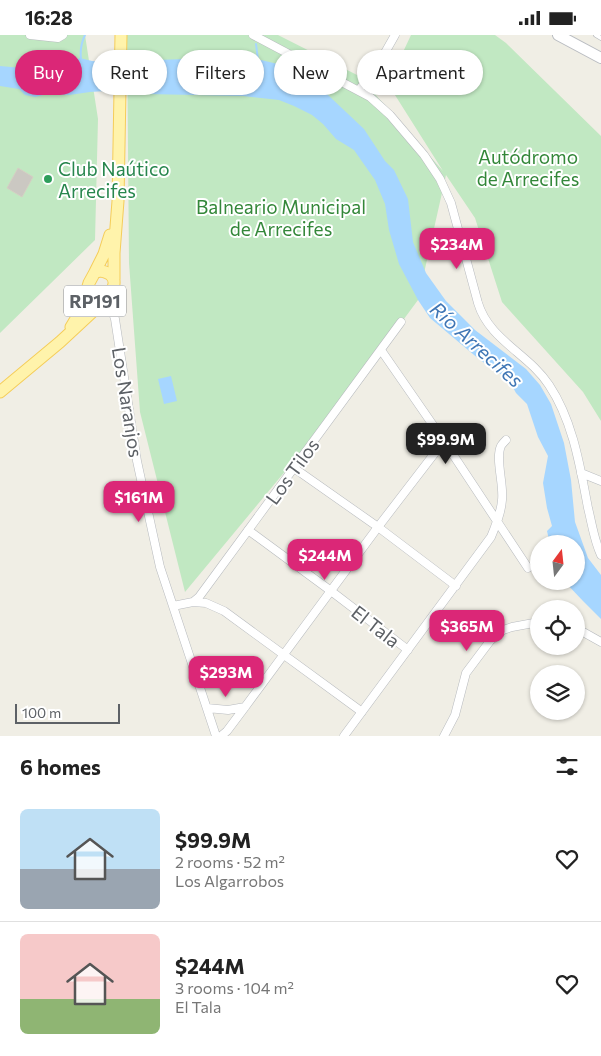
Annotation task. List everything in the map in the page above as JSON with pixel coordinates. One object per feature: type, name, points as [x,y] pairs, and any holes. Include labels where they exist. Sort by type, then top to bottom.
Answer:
[{"type":"main road","name":"RP191","points":[[0,392],[65,337],[112,293],[118,201],[121,35]]},
{"type":"main road","points":[[558,35],[601,58]]},
{"type":"main road","name":"RP191","points":[[65,337],[80,312],[89,283],[107,246],[118,201]]},
{"type":"main road","name":"RP191","points":[[95,272],[106,272],[114,279]]},
{"type":"main road","name":"RP191","points":[[86,293],[93,300],[105,301]]},
{"type":"street","points":[[30,35],[58,38],[63,35]]},
{"type":"street","points":[[253,35],[357,89]]},
{"type":"street","points":[[386,50],[395,35]]},
{"type":"street","points":[[367,95],[390,115],[424,155],[440,179],[451,203],[478,303],[484,318],[498,336],[536,369],[549,385],[567,420],[577,455],[594,535],[601,555]]},
{"type":"street","name":"Los Naranjos","points":[[105,301],[114,319],[137,461],[160,567],[216,736]]},
{"type":"street","name":"Los Tilos","points":[[193,602],[199,597],[401,322]]},
{"type":"street","points":[[381,350],[528,568]]},
{"type":"street","points":[[344,736],[491,537],[497,523],[502,500],[503,489],[499,456],[501,445],[506,440]]},
{"type":"street","points":[[220,736],[227,731],[285,655],[378,527],[444,441]]},
{"type":"street","points":[[294,468],[378,527],[456,586]]},
{"type":"street","points":[[581,473],[601,481]]},
{"type":"street","name":"El Tala","points":[[248,530],[408,650]]},
{"type":"street","points":[[173,607],[193,602],[206,603],[224,611],[362,712]]},
{"type":"street","points":[[444,736],[457,710],[466,673],[490,641],[502,630],[530,624]]},
{"type":"street","points":[[585,632],[601,642]]},
{"type":"street","points":[[207,708],[228,710],[245,707]]},
{"type":"lane","points":[[596,35],[601,37]]},
{"type":"green space","name":"Club Naútico Arrecifes","points":[[0,35],[85,35],[92,80],[92,95],[94,95],[98,119],[95,240],[0,333]]},
{"type":"green space","name":"Balneario Municipal de Arrecifes","points":[[127,35],[278,35],[308,50],[274,50],[274,95],[347,95],[347,70],[357,75],[357,95],[376,95],[443,171],[395,95],[483,95],[483,50],[404,50],[411,35],[495,35],[506,43],[601,136],[601,421],[583,392],[502,302],[475,218],[446,175],[418,300],[341,404],[185,592],[140,412],[129,263],[128,95],[167,95],[167,50],[127,50]]},
{"type":"water","points":[[82,58],[92,61],[92,92],[82,93]]},
{"type":"water","points":[[177,59],[177,95],[167,94],[167,60]]},
{"type":"water","name":"Río Arrecifes","points":[[264,61],[274,63],[274,95],[328,95],[364,129],[385,161],[394,170],[408,199],[413,242],[426,273],[446,301],[475,330],[526,369],[540,385],[551,404],[564,443],[571,480],[575,522],[580,535],[548,535],[547,531],[552,526],[543,483],[548,456],[538,437],[527,404],[516,393],[509,380],[480,360],[430,318],[399,264],[389,230],[385,204],[375,180],[354,150],[336,139],[312,115],[294,106],[279,100],[243,96],[194,95],[264,95]]},
{"type":"water","points":[[0,66],[15,67],[15,88],[0,86]]},
{"type":"water","points":[[25,95],[44,95],[35,97]]},
{"type":"water","points":[[171,376],[177,401],[164,404],[158,379]]},
{"type":"water","points":[[585,550],[588,558],[601,575],[601,619],[585,603],[585,600],[582,600],[573,590],[585,590]]},
{"type":"building","points":[[18,168],[33,177],[22,197],[7,188]]},
{"type":"waterway","points":[[81,50],[85,35]]},
{"type":"waterway","points":[[256,44],[257,50]]},
{"type":"place","name":"Club Naútico Arrecifes","points":[[48,179]]},
{"type":"park label","name":"Autódromo de Arrecifes","points":[[528,167]]}]
